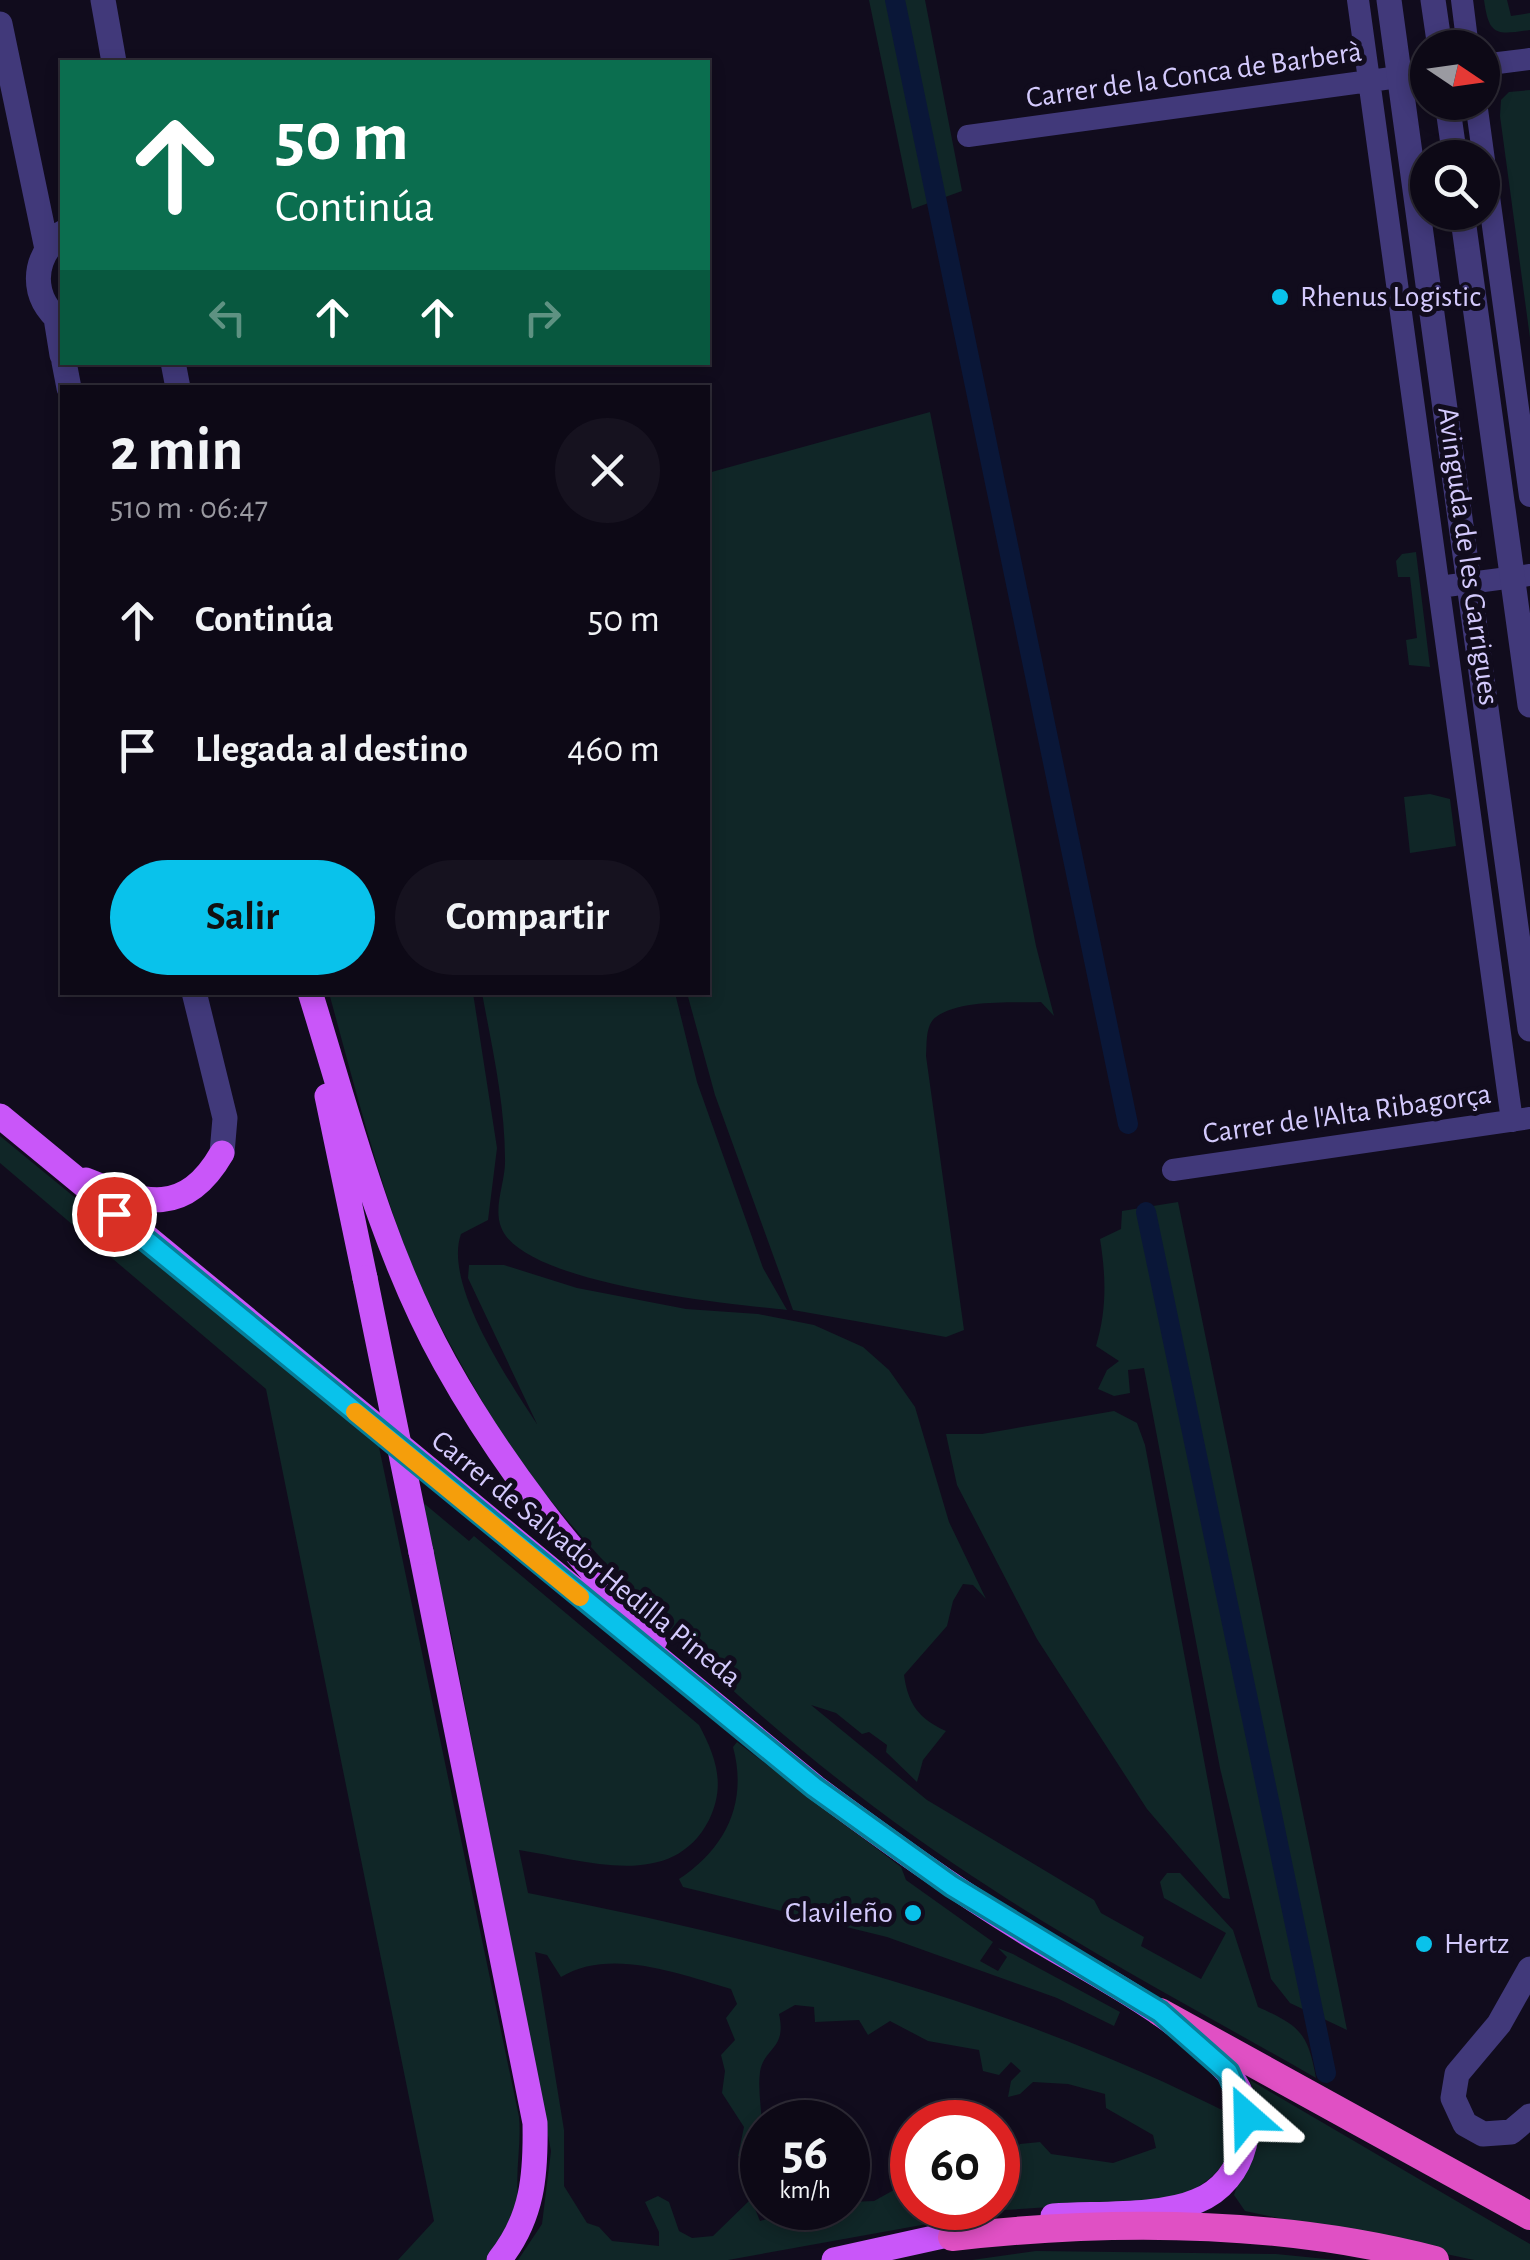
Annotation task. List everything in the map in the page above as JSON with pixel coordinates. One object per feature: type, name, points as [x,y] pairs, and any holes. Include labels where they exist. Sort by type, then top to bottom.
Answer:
[{"type":"highway","points":[[1160,2012],[1530,2216]]},
{"type":"highway","points":[[1481,2188],[1530,2204]]},
{"type":"highway","points":[[952,2237],[1124,2228],[1263,2232],[1435,2260]]},
{"type":"main road","points":[[309,995],[534,2122],[534,2184],[528,2208],[499,2260]]},
{"type":"main road","points":[[309,995],[386,1232],[444,1361],[489,1436],[566,1538],[629,1614],[735,1723]]},
{"type":"main road","name":"Carrer de Salvador Hedilla Pineda","points":[[0,1116],[59,1169],[735,1723],[952,1886],[1160,2012],[1228,2072],[1243,2099],[1247,2135],[1243,2152],[1216,2191],[1181,2206],[999,2220],[952,2237],[834,2260]]},
{"type":"main road","points":[[59,1169],[127,1196],[160,1200],[198,1185],[222,1152]]},
{"type":"street","points":[[103,0],[114,60]]},
{"type":"street","name":"Avinguda de les Garrigues","points":[[1358,0],[1439,587],[1521,1119]]},
{"type":"street","name":"Avinguda de les Garrigues","points":[[1389,0],[1530,1029]]},
{"type":"street","points":[[1433,0],[1437,30]]},
{"type":"street","points":[[1462,0],[1466,30]]},
{"type":"street","points":[[0,24],[54,241],[38,267],[37,287],[59,321]]},
{"type":"street","points":[[1500,63],[1530,59]]},
{"type":"street","name":"Carrer de la Conca de Barberà","points":[[968,136],[1410,75]]},
{"type":"street","points":[[1478,120],[1530,496]]},
{"type":"street","name":"Avinguda de les Garrigues","points":[[1465,230],[1521,576],[1530,704]]},
{"type":"street","points":[[1439,587],[1521,576]]},
{"type":"street","points":[[195,995],[225,1118],[222,1152]]},
{"type":"street","name":"Carrer de l'Alta Ribagorça","points":[[1172,1170],[1521,1119]]},
{"type":"street","points":[[1530,1969],[1500,2024],[1458,2074],[1452,2098],[1465,2124],[1484,2134],[1512,2132],[1530,2116]]},
{"type":"street","points":[[885,2260],[952,2237]]},
{"type":"green space","points":[[869,0],[925,0],[962,191],[912,209]]},
{"type":"green space","points":[[1484,0],[1507,0],[1511,16],[1530,13],[1530,30],[1502,32],[1489,21]]},
{"type":"green space","points":[[1530,90],[1530,338],[1500,116],[1501,100],[1509,92]]},
{"type":"green space","points":[[930,412],[1036,946],[1054,1016],[1041,1002],[972,1005],[946,1011],[932,1020],[928,1030],[926,1056],[964,1330],[946,1337],[793,1310],[715,1095],[688,995],[710,995],[710,472]]},
{"type":"green space","points":[[1416,552],[1430,667],[1409,665],[1406,640],[1417,638],[1410,577],[1398,577],[1396,561],[1402,554]]},
{"type":"green space","points":[[1430,794],[1450,799],[1456,846],[1410,853],[1404,797]]},
{"type":"green space","points":[[330,995],[473,995],[497,1148],[488,1220],[461,1234],[461,1279],[482,1332],[537,1424],[468,1278],[469,1265],[504,1265],[577,1288],[686,1309],[758,1314],[814,1325],[863,1347],[889,1370],[915,1407],[949,1522],[986,1599],[973,1585],[963,1584],[953,1601],[947,1626],[904,1675],[916,1709],[946,1731],[923,1760],[917,1782],[886,1752],[887,1745],[869,1732],[862,1734],[836,1713],[811,1705],[927,1800],[1094,1900],[1101,1913],[1144,1937],[1141,1946],[1201,1979],[1226,1933],[1164,1898],[1160,1882],[1167,1873],[1180,1873],[1233,1930],[1258,2007],[1300,2033],[1316,2078],[1071,1938],[942,1856],[797,1746],[664,1624],[551,1500],[489,1413],[411,1264],[363,1118]]},
{"type":"green space","points":[[482,995],[675,995],[697,1082],[763,1268],[787,1310],[630,1288],[546,1263],[517,1247],[499,1219],[505,1167],[497,1076]]},
{"type":"green space","points":[[0,1136],[379,1447],[519,2117],[520,2208],[486,2260],[398,2260],[434,2221],[266,1389],[0,1163]]},
{"type":"green space","points":[[1178,1202],[1347,2030],[1290,2003],[1271,1979],[1220,1768],[1144,1368],[1128,1370],[1130,1393],[1114,1396],[1098,1389],[1107,1370],[1119,1361],[1096,1346],[1104,1293],[1100,1239],[1121,1229],[1122,1211]]},
{"type":"green space","points":[[1114,1411],[1137,1423],[1145,1445],[1230,1899],[1223,1898],[1147,1809],[1037,1639],[957,1485],[946,1434],[982,1434]]},
{"type":"green space","points":[[420,1500],[469,1541],[474,1536],[699,1725],[714,1760],[718,1783],[714,1807],[693,1842],[673,1856],[650,1864],[625,1866],[519,1850],[528,1893],[710,1932],[889,1980],[1064,2040],[1234,2116],[1231,2146],[1219,2169],[1199,2186],[1172,2199],[1020,2209],[1020,2144],[1040,2142],[1051,2154],[1113,2163],[1156,2148],[1153,2135],[1106,2108],[1105,2094],[1068,2084],[1033,2082],[1020,2094],[1008,2097],[1011,2081],[1021,2071],[1011,2062],[999,2075],[983,2071],[979,2050],[928,2041],[890,2021],[868,2035],[859,2020],[815,2022],[814,2007],[795,2005],[779,2014],[778,2042],[760,2072],[760,2100],[740,2100],[740,2121],[722,2093],[725,2071],[721,2055],[735,2040],[726,2018],[737,2004],[731,1989],[668,1971],[623,1964],[580,1968],[561,1977],[547,1955],[535,1952],[564,2130],[564,2186],[587,2223],[599,2227],[612,2241],[659,2246],[659,2232],[645,2202],[658,2196],[669,2202],[679,2231],[692,2238],[713,2236],[740,2210],[740,2230],[870,2230],[870,2201],[890,2192],[890,2230],[894,2230],[728,2260],[518,2260],[542,2224],[551,2151],[451,1633]]},
{"type":"green space","points":[[737,1742],[901,1867],[906,1880],[993,1942],[980,1961],[998,1971],[1007,1957],[998,1948],[1013,1954],[1120,2012],[1114,2026],[1057,1998],[887,1937],[683,1887],[679,1879],[709,1853],[729,1822],[738,1786],[733,1747]]},
{"type":"green space","points":[[1250,2080],[1530,2244],[1530,2260],[1474,2260],[1245,2211],[1234,2195],[1259,2122]]},
{"type":"green space","points":[[1036,2251],[1276,2254],[1336,2260],[972,2260]]},
{"type":"waterway","points":[[895,0],[1128,1124]]},
{"type":"waterway","points":[[1146,1212],[1326,2073]]},
{"type":"slow traffic","points":[[355,1412],[580,1597]]},
{"type":"place","name":"Rhenus Logistic","points":[[1280,297]]},
{"type":"place","name":"Clavileño","points":[[913,1913]]},
{"type":"place","name":"Hertz","points":[[1424,1944]]},
{"type":"route","points":[[114,1214],[814,1787],[952,1886],[1160,2012],[1228,2072],[1243,2099],[1247,2116]]}]
